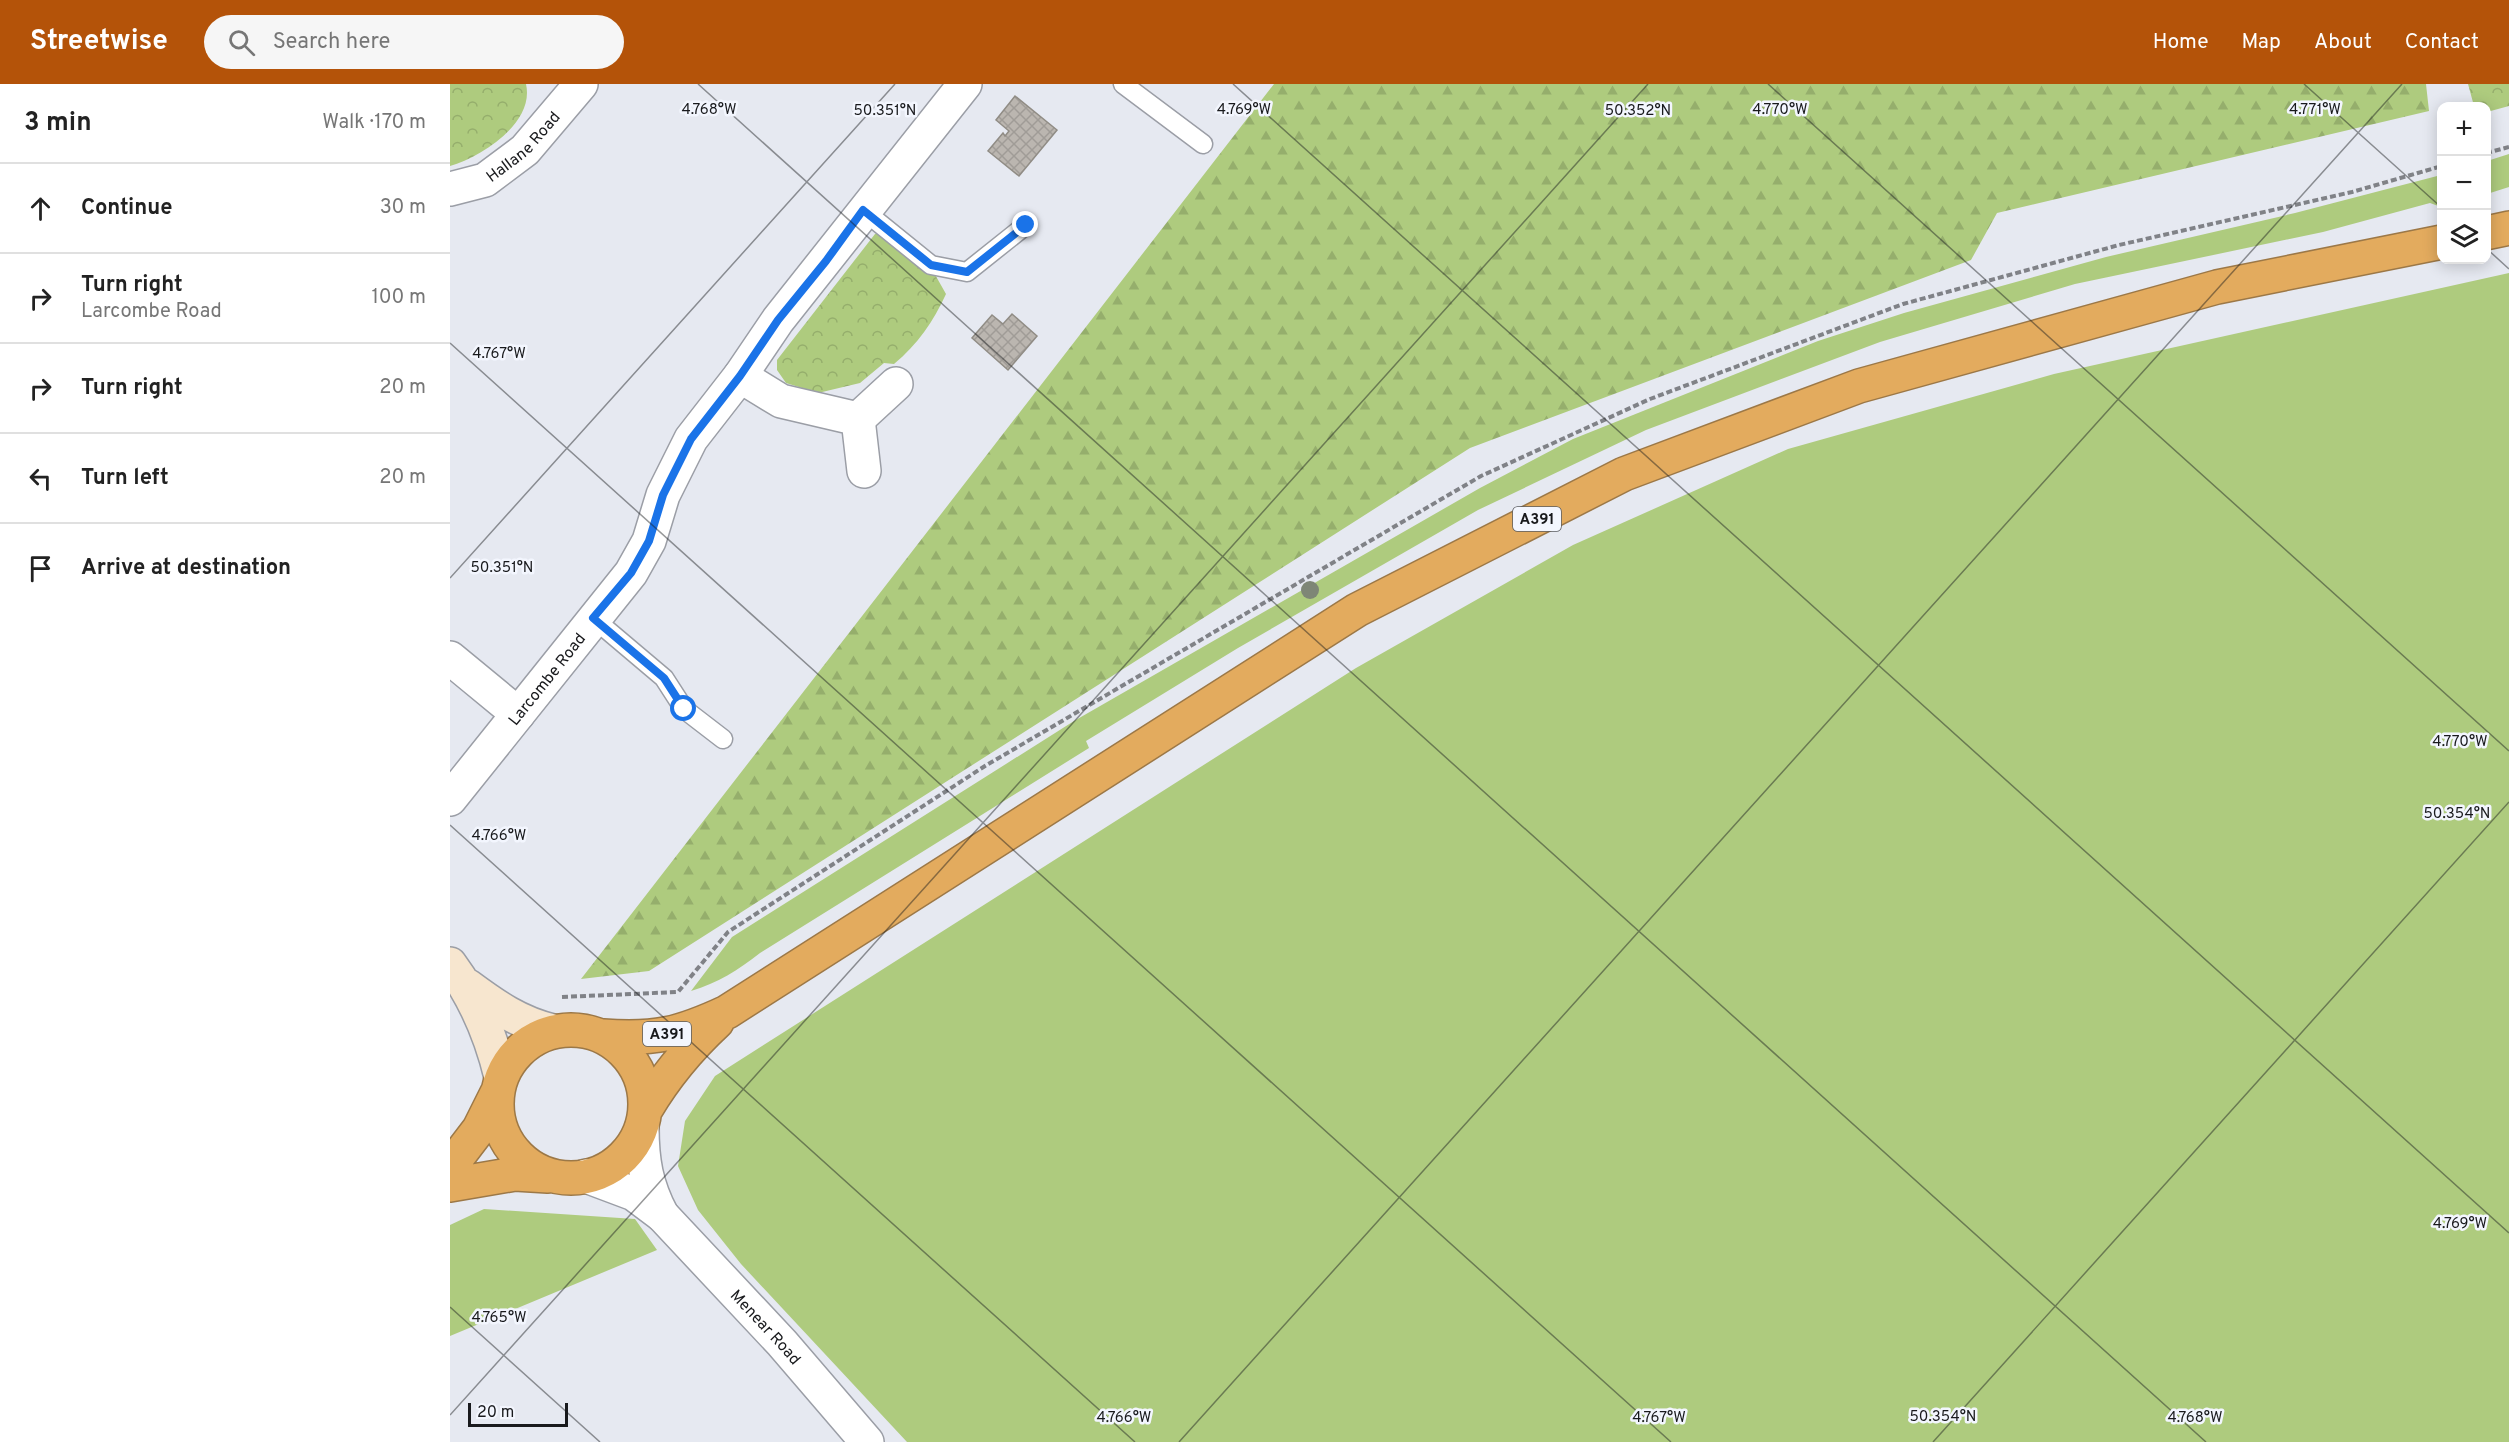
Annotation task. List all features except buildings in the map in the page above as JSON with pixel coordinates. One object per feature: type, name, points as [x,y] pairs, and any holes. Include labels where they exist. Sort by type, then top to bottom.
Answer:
[{"type":"highway","points":[[2491,231],[2509,228]]},
{"type":"highway","name":"A391","points":[[603,1036],[638,1039],[688,1030],[727,1012],[1357,610],[1624,474],[1870,383],[2217,287],[2437,243]]},
{"type":"highway","name":"A391","points":[[644,1118],[659,1088],[697,1040],[727,1012]]},
{"type":"highway","points":[[450,1167],[479,1129],[509,1061],[521,1048],[553,1031],[587,1030],[618,1045],[631,1058],[642,1082],[644,1118],[634,1144],[621,1159],[605,1170],[586,1176],[515,1174],[450,1185]]},
{"type":"highway","points":[[499,1085],[500,1129],[509,1146],[535,1170],[553,1176]]},
{"type":"street","name":"Larcombe Road","points":[[450,799],[631,573],[649,541],[663,495],[691,439],[740,376],[778,320],[965,84]]},
{"type":"street","name":"Hallane Road","points":[[450,189],[485,180],[525,150],[580,85]]},
{"type":"street","points":[[740,376],[781,401],[858,419]]},
{"type":"street","points":[[858,419],[896,384]]},
{"type":"street","points":[[858,419],[864,471]]},
{"type":"street","points":[[450,658],[518,714]]},
{"type":"street","points":[[458,975],[507,1014],[532,1026],[553,1031]]},
{"type":"street","points":[[458,975],[489,1031],[499,1085]]},
{"type":"street","name":"Menear Road","points":[[644,1118],[642,1160],[649,1191],[662,1215]]},
{"type":"street","name":"Menear Road","points":[[586,1176],[634,1194],[662,1215],[783,1343],[867,1442]]},
{"type":"lane","points":[[1123,84],[1203,144]]},
{"type":"lane","points":[[863,210],[931,265],[967,272],[1026,225]]},
{"type":"lane","points":[[593,618],[664,678],[684,709],[723,739]]},
{"type":"path","points":[[2491,152],[2509,147]]},
{"type":"green space","points":[[450,84],[526,84],[527,98],[514,125],[503,136],[476,155],[450,166]]},
{"type":"green space","points":[[1274,84],[2426,84],[2429,111],[1997,213],[1971,260],[1470,448],[649,971],[581,979]]},
{"type":"green space","points":[[2468,84],[2509,84],[2509,106],[2491,111],[2491,102],[2473,102]]},
{"type":"green space","points":[[2509,154],[2509,187],[2491,193],[2491,160]]},
{"type":"green space","points":[[2437,176],[2437,206],[2430,203],[2323,232],[2075,284],[1880,342],[1646,430],[1478,510],[1238,648],[1086,741],[1089,748],[736,970],[719,980],[691,991],[732,937],[1074,721],[1480,488],[1573,439],[1818,341],[1904,313],[2106,257],[2295,213]]},
{"type":"green space","points":[[880,232],[933,271],[946,294],[936,314],[918,340],[894,364],[884,363],[860,383],[818,393],[786,383],[777,370],[777,360],[875,234]]},
{"type":"green space","points":[[2509,273],[2509,1442],[907,1442],[741,1264],[698,1210],[678,1166],[685,1121],[715,1076],[1356,668],[1573,545],[1788,449],[2054,374]]},
{"type":"green space","points":[[484,1209],[635,1219],[657,1250],[450,1336],[450,1225]]},
{"type":"route","points":[[684,709],[664,678],[593,618],[631,573],[649,541],[663,495],[691,439],[740,376],[778,320],[826,261],[863,210],[931,265],[967,272],[1026,225]]}]
